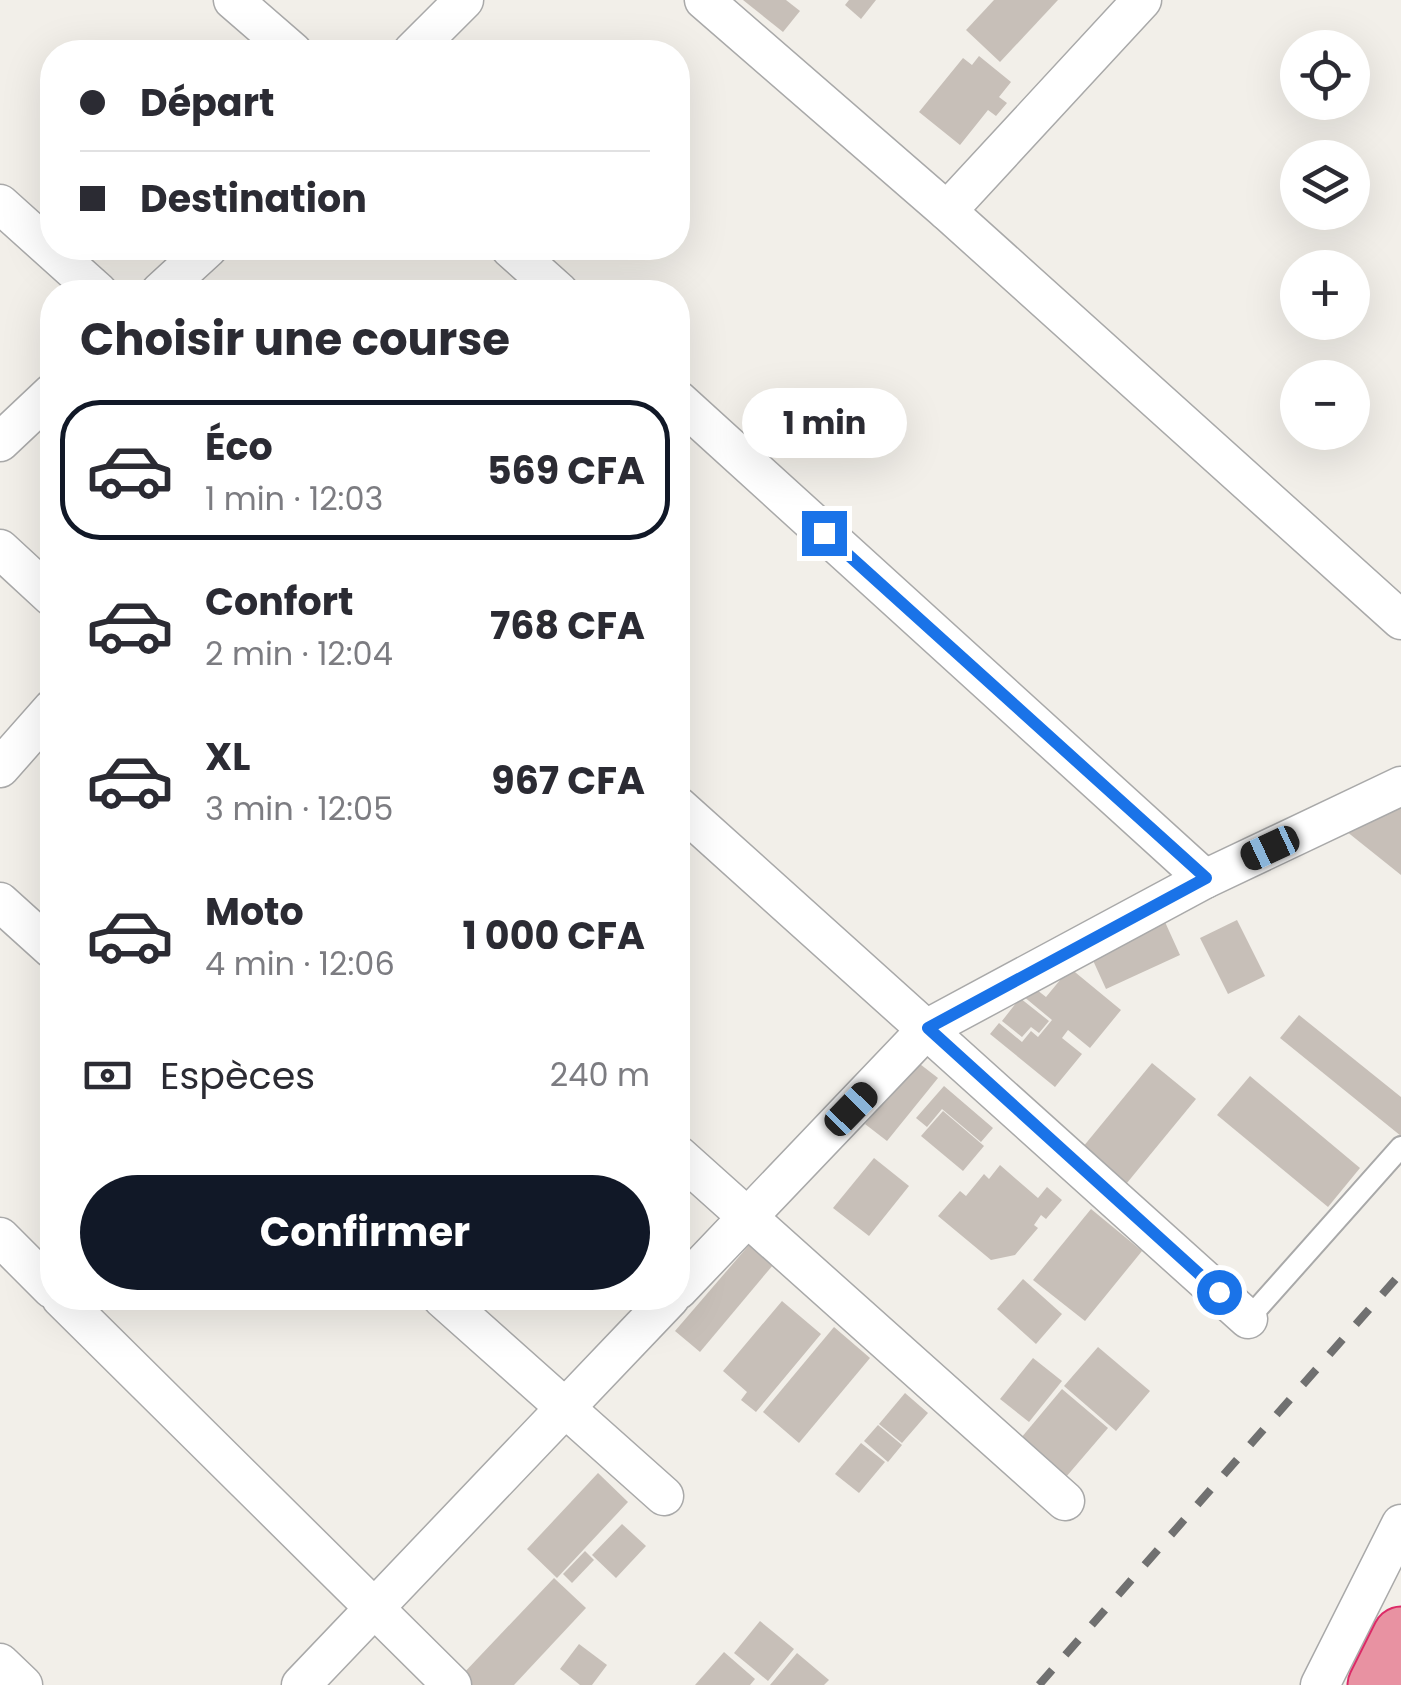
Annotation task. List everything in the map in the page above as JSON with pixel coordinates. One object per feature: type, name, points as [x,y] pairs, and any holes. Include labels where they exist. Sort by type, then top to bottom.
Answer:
[{"type":"highway","points":[[1376,1685],[1401,1635]]},
{"type":"street","points":[[233,0],[279,40]]},
{"type":"street","points":[[424,40],[464,0]]},
{"type":"street","points":[[704,0],[947,210],[1401,620]]},
{"type":"street","points":[[947,210],[1137,2]]},
{"type":"street","points":[[0,204],[40,240]]},
{"type":"street","points":[[62,260],[85,280]]},
{"type":"street","points":[[173,280],[195,260]]},
{"type":"street","points":[[523,260],[546,280]]},
{"type":"street","points":[[0,442],[40,404]]},
{"type":"street","points":[[690,411],[1206,878]]},
{"type":"street","points":[[0,549],[40,586]]},
{"type":"street","points":[[0,768],[40,723]]},
{"type":"street","points":[[690,1277],[928,1028],[1206,878],[1401,786]]},
{"type":"street","points":[[690,817],[1248,1319]]},
{"type":"street","points":[[0,902],[40,938]]},
{"type":"street","points":[[690,1167],[1065,1501]]},
{"type":"street","points":[[0,1237],[40,1277]]},
{"type":"street","points":[[73,1310],[452,1685]]},
{"type":"street","points":[[456,1310],[664,1496]]},
{"type":"street","points":[[300,1685],[658,1310]]},
{"type":"street","points":[[1320,1685],[1401,1524]]},
{"type":"street","points":[[0,1663],[22,1685]]},
{"type":"lane","points":[[1248,1319],[1401,1147]]},
{"type":"building","points":[[743,0],[786,0],[800,11],[783,32]]},
{"type":"building","points":[[849,0],[876,0],[861,19],[845,5]]},
{"type":"building","points":[[994,0],[1058,0],[1000,62],[966,30]]},
{"type":"building","points":[[979,56],[1011,82],[999,97],[1007,103],[996,116],[988,110],[960,145],[919,112],[963,58],[972,65]]},
{"type":"building","points":[[1401,804],[1401,875],[1346,831]]},
{"type":"building","points":[[1237,920],[1265,976],[1228,994],[1200,938]]},
{"type":"building","points":[[1165,922],[1180,955],[1106,989],[1091,956]]},
{"type":"building","points":[[1070,968],[1121,1010],[1090,1048],[1068,1030],[1062,1038],[1082,1054],[1055,1087],[990,1034],[999,1023],[1022,1042],[1031,1031],[1038,1037],[1052,1020],[1023,996],[1032,986],[1046,997]]},
{"type":"building","points":[[1020,998],[1049,1021],[1039,1033],[1031,1027],[1022,1037],[1002,1021]]},
{"type":"building","points":[[1299,1015],[1401,1097],[1401,1136],[1280,1038]]},
{"type":"building","points":[[916,1061],[938,1078],[887,1141],[865,1124]]},
{"type":"building","points":[[1152,1063],[1196,1099],[1122,1189],[1078,1153]]},
{"type":"building","points":[[1250,1076],[1360,1168],[1328,1207],[1217,1115]]},
{"type":"building","points":[[944,1086],[993,1128],[981,1142],[942,1109],[927,1127],[916,1118]]},
{"type":"building","points":[[943,1111],[984,1146],[963,1171],[921,1136]]},
{"type":"building","points":[[874,1158],[909,1186],[869,1236],[833,1208]]},
{"type":"building","points":[[1000,1165],[1038,1198],[1047,1187],[1062,1200],[1046,1219],[1041,1215],[1034,1225],[1038,1228],[1015,1255],[991,1260],[938,1216],[960,1191],[966,1196],[984,1174],[989,1179]]},
{"type":"building","points":[[1091,1209],[1142,1251],[1085,1321],[1033,1280]]},
{"type":"building","points":[[749,1245],[773,1265],[700,1352],[675,1331]]},
{"type":"building","points":[[1023,1279],[1062,1314],[1036,1344],[997,1309]]},
{"type":"building","points":[[782,1301],[821,1334],[756,1412],[741,1400],[747,1392],[723,1371]]},
{"type":"building","points":[[834,1327],[870,1358],[799,1443],[763,1412]]},
{"type":"building","points":[[1098,1347],[1150,1391],[1116,1431],[1064,1386]]},
{"type":"building","points":[[1033,1358],[1062,1381],[1029,1422],[1000,1399]]},
{"type":"building","points":[[1062,1389],[1108,1428],[1066,1477],[1021,1438]]},
{"type":"building","points":[[905,1393],[928,1413],[902,1443],[879,1424]]},
{"type":"building","points":[[878,1425],[902,1445],[888,1462],[864,1441]]},
{"type":"building","points":[[861,1443],[885,1462],[859,1493],[835,1474]]},
{"type":"building","points":[[598,1473],[628,1502],[557,1578],[527,1549]]},
{"type":"building","points":[[622,1524],[646,1546],[616,1578],[592,1555]]},
{"type":"building","points":[[585,1551],[594,1560],[572,1583],[563,1574]]},
{"type":"building","points":[[554,1578],[586,1608],[514,1685],[470,1685],[461,1676]]},
{"type":"building","points":[[760,1621],[794,1649],[768,1681],[734,1653]]},
{"type":"building","points":[[579,1644],[607,1665],[592,1685],[580,1685],[560,1669]]},
{"type":"building","points":[[724,1652],[755,1679],[750,1685],[695,1685]]},
{"type":"building","points":[[797,1653],[829,1680],[824,1685],[770,1685]]},
{"type":"railway","points":[[1039,1685],[1401,1273]]},
{"type":"route","points":[[824,533],[1206,878],[928,1028],[1219,1292]]}]
